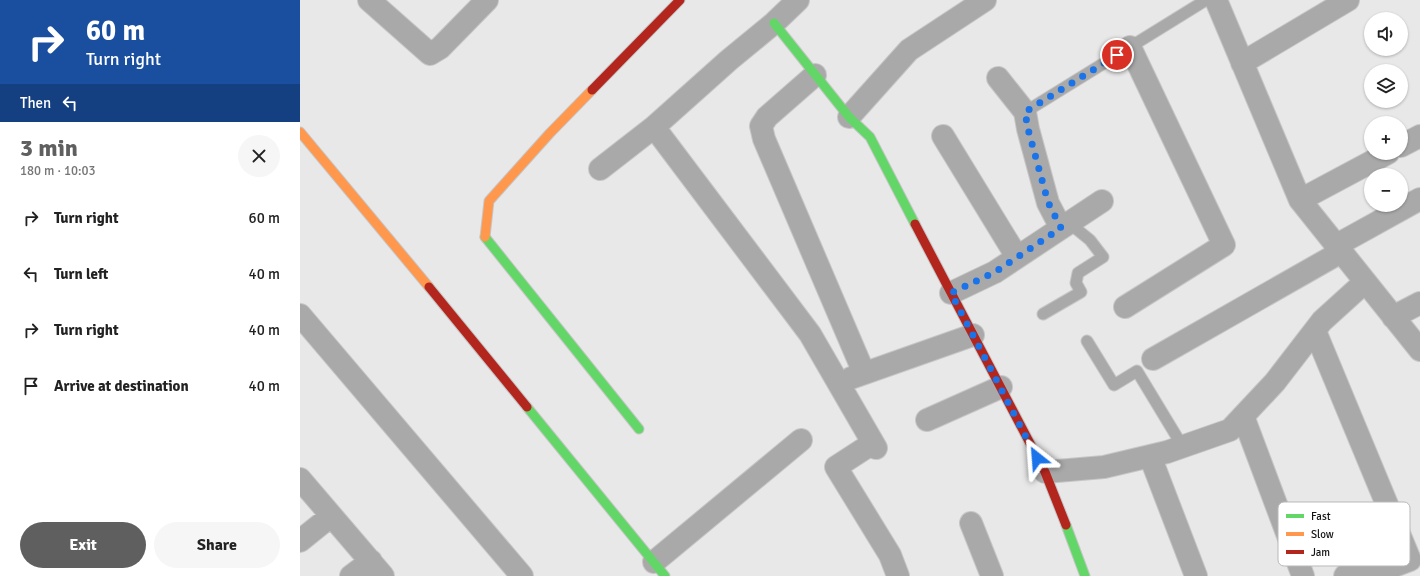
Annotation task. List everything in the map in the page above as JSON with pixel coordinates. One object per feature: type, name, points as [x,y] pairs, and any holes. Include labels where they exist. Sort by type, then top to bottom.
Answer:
[{"type":"street","points":[[369,0],[430,54],[440,48],[487,0]]},
{"type":"street","points":[[639,429],[484,236],[489,201],[550,133],[680,0]]},
{"type":"street","points":[[600,169],[654,127],[729,60],[774,23],[798,0]]},
{"type":"street","points":[[849,117],[909,50],[985,0]]},
{"type":"street","points":[[1216,0],[1300,200],[1364,282],[1420,350]]},
{"type":"street","points":[[1242,63],[1348,0]]},
{"type":"street","points":[[774,23],[849,117],[870,138],[1045,472],[1085,576]]},
{"type":"street","points":[[1125,307],[1224,245],[1130,47]]},
{"type":"street","points":[[815,75],[766,117],[761,126],[767,146],[864,373]]},
{"type":"street","points":[[998,78],[1025,112],[1028,129],[1048,202],[1065,225]]},
{"type":"street","points":[[654,127],[810,334],[874,446],[836,467],[890,555],[898,576]]},
{"type":"street","points":[[300,132],[433,291],[659,569],[801,440]]},
{"type":"street","points":[[943,136],[1016,257]]},
{"type":"street","points":[[1408,142],[1420,136]]},
{"type":"street","points":[[1300,200],[1375,160]]},
{"type":"street","points":[[1153,359],[1420,199]]},
{"type":"street","points":[[951,293],[995,272],[1102,201]]},
{"type":"street","points":[[1045,472],[1104,467],[1183,447],[1230,430],[1275,382],[1322,321],[1364,282]]},
{"type":"street","points":[[1393,317],[1420,303]]},
{"type":"street","points":[[300,315],[522,576]]},
{"type":"street","points":[[1315,331],[1386,502]]},
{"type":"street","points":[[838,382],[973,335]]},
{"type":"street","points":[[927,420],[1000,387]]},
{"type":"street","points":[[1243,416],[1278,509]]},
{"type":"street","points":[[1150,456],[1196,576]]},
{"type":"street","points":[[300,479],[377,569],[352,576]]},
{"type":"street","points":[[300,541],[331,516]]},
{"type":"street","points":[[971,523],[992,576]]},
{"type":"street","points":[[1299,566],[1303,576]]},
{"type":"street","points":[[1345,576],[1378,572],[1394,566]]},
{"type":"lane","points":[[1025,112],[1206,0]]},
{"type":"lane","points":[[1043,314],[1081,292],[1076,283],[1078,273],[1103,257],[1090,240],[1065,225]]},
{"type":"lane","points":[[1087,341],[1114,385],[1137,371],[1183,447]]},
{"type":"traffic: fast","points":[[774,23],[849,117],[870,137],[915,224]]},
{"type":"traffic: fast","points":[[485,237],[639,429]]},
{"type":"traffic: fast","points":[[527,407],[665,576]]},
{"type":"traffic: fast","points":[[1066,525],[1085,576]]},
{"type":"traffic: slow","points":[[485,237],[489,201],[550,133],[592,90]]},
{"type":"traffic: slow","points":[[300,132],[429,287]]},
{"type":"traffic: jam","points":[[592,90],[680,0]]},
{"type":"traffic: jam","points":[[915,224],[1045,472],[1066,525]]},
{"type":"traffic: jam","points":[[429,287],[527,407]]},
{"type":"route","points":[[1037,458],[951,293],[995,272],[1061,228],[1048,202],[1028,129],[1025,112],[1117,55]]}]
